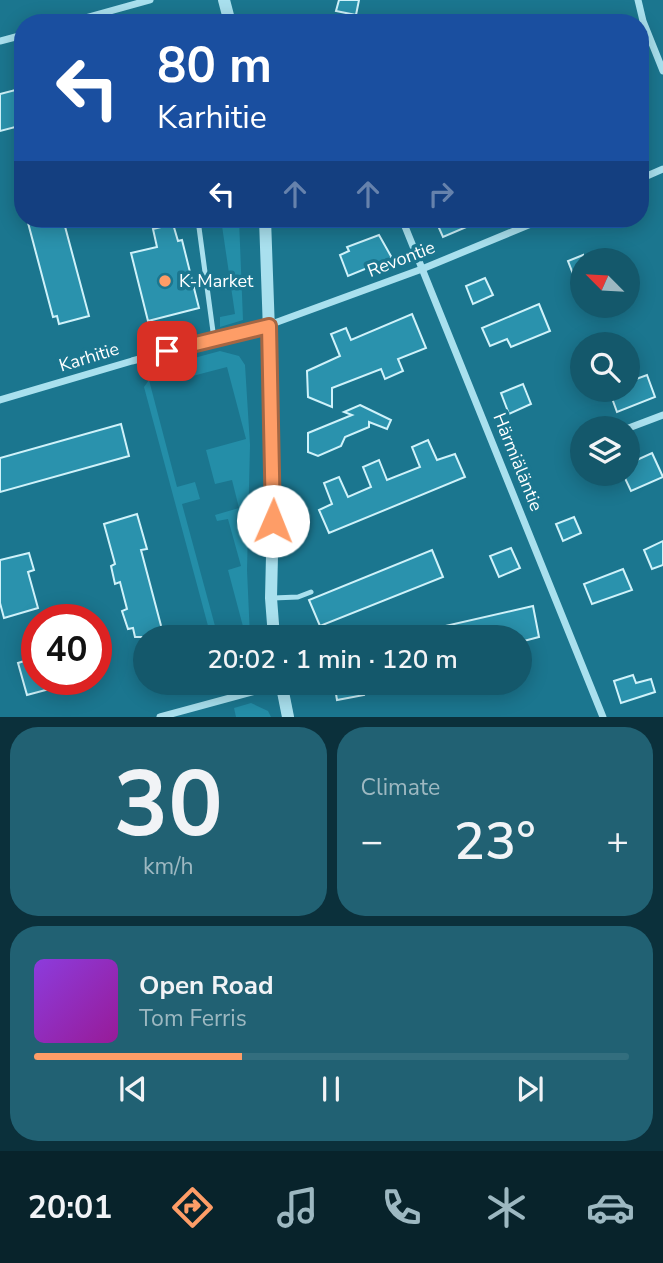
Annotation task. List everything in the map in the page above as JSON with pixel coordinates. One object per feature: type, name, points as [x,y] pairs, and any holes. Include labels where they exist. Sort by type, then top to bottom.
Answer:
[{"type":"street","points":[[99,14],[150,0]]},
{"type":"street","points":[[649,35],[663,71]]},
{"type":"street","points":[[265,228],[274,471],[271,598],[273,625]]},
{"type":"street","name":"Härmiäläntie","points":[[406,228],[603,717]]},
{"type":"street","name":"Revontie","points":[[269,326],[422,269],[521,228]]},
{"type":"street","name":"Karhitie","points":[[0,400],[269,326]]},
{"type":"street","points":[[640,423],[663,415]]},
{"type":"street","points":[[160,717],[238,695]]},
{"type":"street","points":[[283,695],[288,717]]},
{"type":"lane","points":[[199,228],[214,339]]},
{"type":"lane","points":[[271,598],[298,597],[311,592]]},
{"type":"shaded area","points":[[222,228],[239,228],[243,320],[220,327],[220,317],[235,314]]},
{"type":"shaded area","points":[[220,351],[239,356],[245,365],[250,445],[247,570],[249,625],[243,625],[228,570],[241,566],[228,519],[217,521],[215,515],[239,508],[232,480],[215,484],[206,450],[246,439],[227,367],[181,379],[179,373],[183,361]]},
{"type":"shaded area","points":[[149,380],[177,487],[195,482],[200,499],[182,504],[215,625],[208,625],[144,387]]},
{"type":"shaded area","points":[[251,703],[268,711],[271,717],[236,717],[234,708]]},
{"type":"building","points":[[339,0],[359,0],[356,14],[336,11]]},
{"type":"building","points":[[14,90],[14,127],[0,131],[0,94]]},
{"type":"building","points":[[29,228],[65,228],[89,316],[59,324],[57,316],[53,317]]},
{"type":"building","name":"K-Market","points":[[174,228],[178,241],[182,240],[199,308],[148,321],[131,253],[157,247],[153,229]]},
{"type":"building","points":[[439,228],[464,228],[443,237]]},
{"type":"building","points":[[379,235],[392,258],[348,276],[340,255],[349,251],[347,247]]},
{"type":"building","points":[[485,278],[493,295],[473,304],[466,286]]},
{"type":"building","points":[[539,304],[550,331],[511,347],[507,339],[490,346],[482,328]]},
{"type":"building","points":[[412,314],[426,348],[398,359],[403,371],[385,379],[381,369],[332,388],[332,407],[308,397],[307,371],[340,356],[331,334],[346,328],[351,340]]},
{"type":"building","points":[[647,375],[655,397],[617,412],[613,402],[640,402],[640,378]]},
{"type":"building","points":[[523,384],[531,404],[509,414],[501,393]]},
{"type":"building","points":[[360,405],[391,420],[387,429],[369,422],[369,427],[345,437],[341,446],[318,456],[308,452],[308,433],[352,415],[344,412]]},
{"type":"building","points":[[121,424],[129,456],[0,492],[0,458]]},
{"type":"building","points":[[428,440],[437,460],[455,454],[465,477],[329,533],[319,510],[332,504],[324,483],[339,477],[348,497],[371,487],[363,467],[379,460],[387,480],[420,467],[412,447]]},
{"type":"building","points":[[652,453],[663,477],[631,491],[629,486],[640,486],[640,458]]},
{"type":"building","points":[[137,514],[147,549],[141,550],[161,625],[133,625],[133,628],[128,629],[122,611],[127,609],[120,582],[115,584],[111,566],[115,564],[104,524]]},
{"type":"building","points":[[574,517],[581,533],[563,541],[556,524]]},
{"type":"building","points":[[663,541],[663,565],[652,569],[644,550]]},
{"type":"building","points":[[511,548],[520,568],[499,577],[490,556]]},
{"type":"building","points":[[432,550],[443,577],[323,625],[320,625],[309,600]]},
{"type":"building","points":[[29,553],[34,570],[28,572],[37,604],[21,604],[21,613],[4,618],[0,603],[0,560]]},
{"type":"building","points":[[623,569],[632,590],[592,604],[584,584]]},
{"type":"building","points":[[533,606],[539,637],[532,639],[532,625],[450,625]]},
{"type":"building","points":[[633,675],[636,683],[651,679],[655,692],[621,703],[614,681]]},
{"type":"building","points":[[336,695],[364,695],[337,700]]},
{"type":"place","name":"K-Market","points":[[165,281]]},
{"type":"route","points":[[167,351],[269,326],[273,521]]}]
